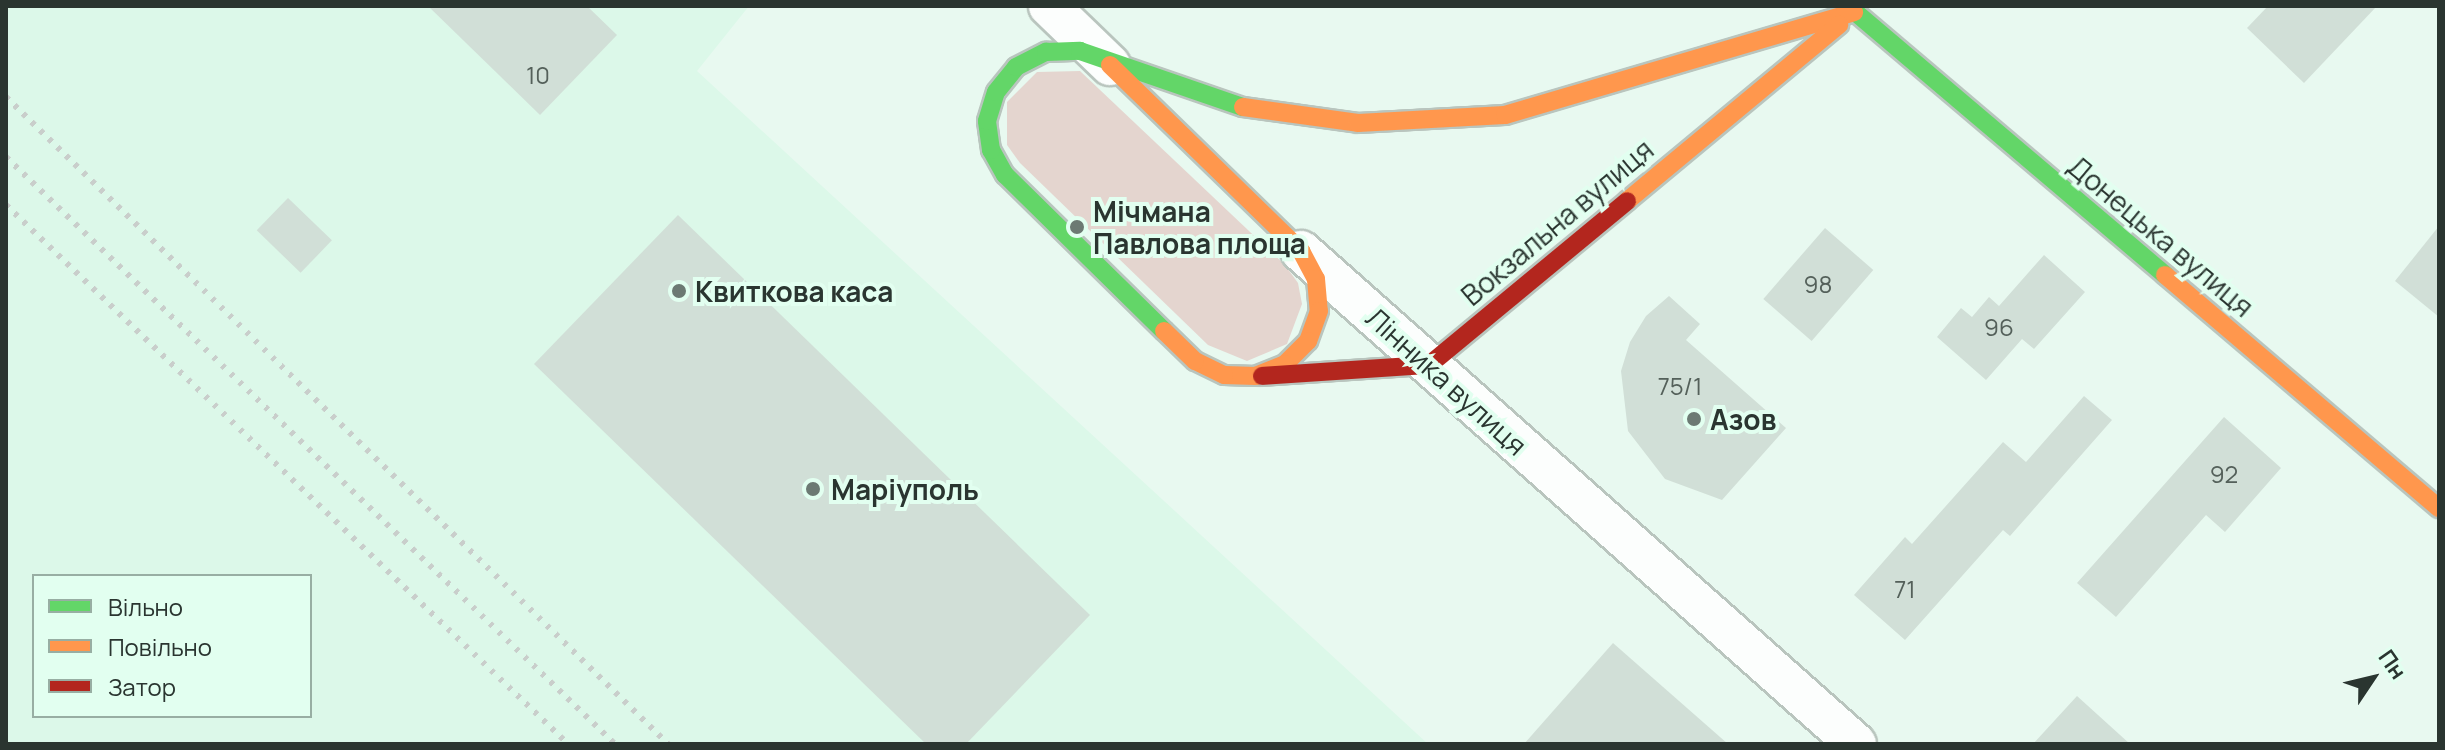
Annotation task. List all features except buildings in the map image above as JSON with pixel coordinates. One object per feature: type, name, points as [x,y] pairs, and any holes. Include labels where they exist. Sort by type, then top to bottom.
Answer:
[{"type":"street","points":[[1016,67],[1046,52],[1080,51],[1110,65],[1249,109],[1358,123],[1431,123],[1505,115],[1855,8]]},
{"type":"street","name":"Вокзальна вулиця","points":[[1429,365],[1855,8]]},
{"type":"street","name":"Донецька вулиця","points":[[1855,8],[2439,508]]},
{"type":"street","points":[[1055,12],[996,92],[987,121],[991,150],[1005,175],[1195,361],[1224,375],[1256,376],[1429,365]]},
{"type":"street","name":"Лінника вулиця","points":[[1055,12],[1301,251],[1856,744]]},
{"type":"street","points":[[1256,376],[1285,364],[1308,341],[1315,321],[1316,279],[1301,251]]},
{"type":"shaded area","points":[[6,6],[749,6],[697,71],[1428,744],[6,744]]},
{"type":"shaded area","points":[[1080,71],[1285,265],[1298,283],[1302,304],[1287,344],[1247,361],[1208,345],[1020,163],[1007,145],[1007,102],[1037,72]]},
{"type":"railway","points":[[6,97],[668,744]]},
{"type":"railway","points":[[6,157],[615,744]]},
{"type":"railway","points":[[6,205],[568,744]]},
{"type":"traffic: fast","points":[[1848,6],[2165,275]]},
{"type":"traffic: fast","points":[[1164,331],[1005,175],[991,150],[987,121],[996,92],[1016,67],[1046,52],[1080,51],[1243,107]]},
{"type":"traffic: slow","points":[[1243,107],[1358,123],[1505,115],[1854,12]]},
{"type":"traffic: slow","points":[[1627,201],[1839,25]]},
{"type":"traffic: slow","points":[[1110,65],[1301,251],[1316,279],[1319,311],[1308,341],[1285,364],[1256,376],[1224,375],[1195,361],[1164,331]]},
{"type":"traffic: slow","points":[[2165,275],[2439,508]]},
{"type":"traffic: jam","points":[[1262,376],[1429,365],[1627,201]]},
{"type":"place","name":"Мічмана Павлова площа","points":[[1077,227]]},
{"type":"place","name":"Квиткова каса","points":[[679,291]]},
{"type":"place","name":"Азов","points":[[1694,419]]},
{"type":"place","name":"Маріуполь","points":[[813,489]]}]
